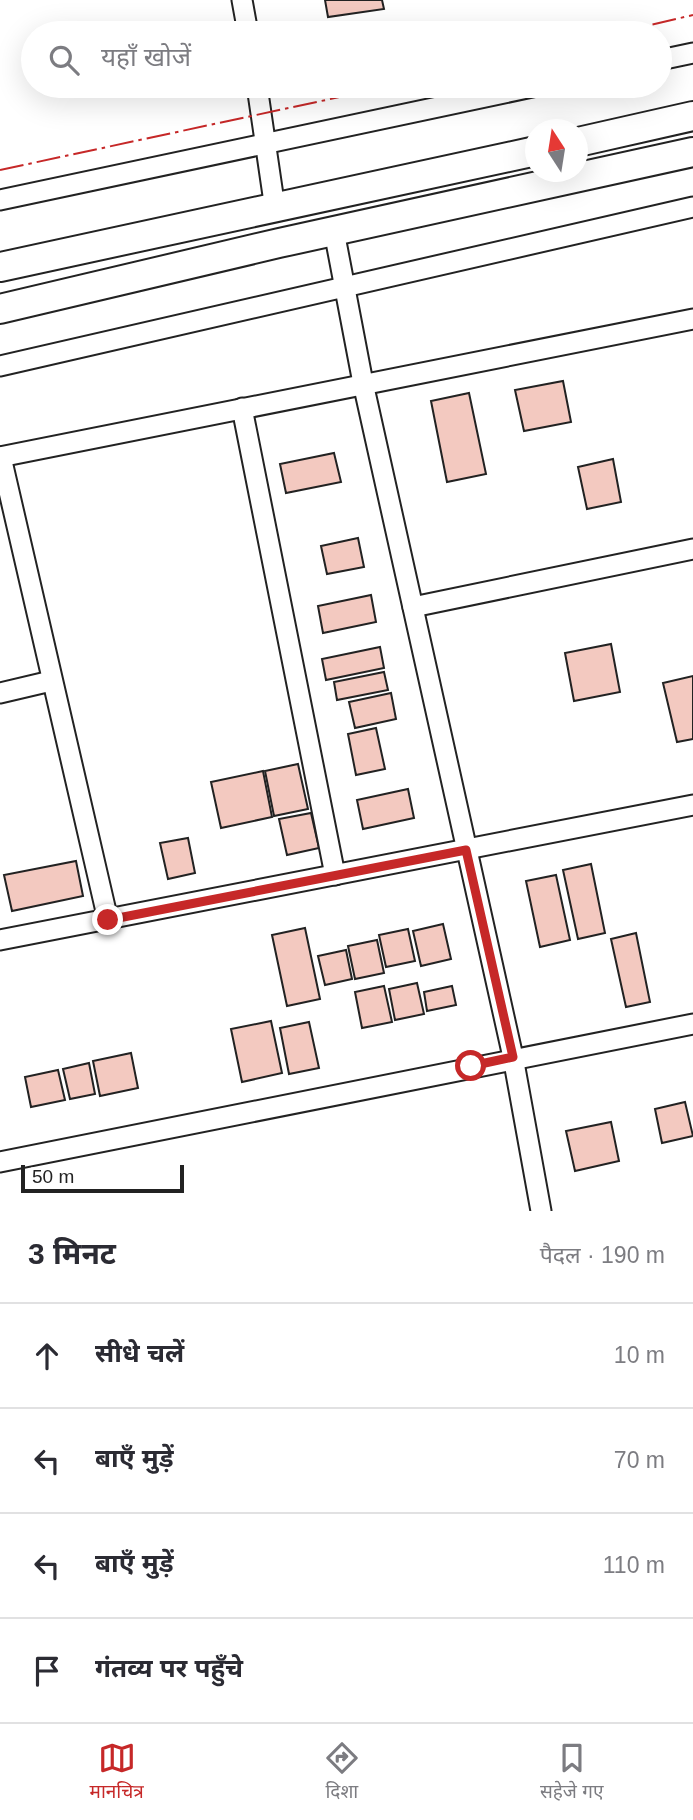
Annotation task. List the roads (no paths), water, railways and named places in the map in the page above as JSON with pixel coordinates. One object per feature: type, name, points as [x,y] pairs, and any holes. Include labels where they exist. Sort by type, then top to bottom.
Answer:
[{"type":"street","points":[[242,0],[246,21]]},
{"type":"street","points":[[672,57],[693,53]]},
{"type":"street","points":[[259,98],[275,209]]},
{"type":"street","points":[[0,201],[480,98]]},
{"type":"street","points":[[588,140],[693,116]]},
{"type":"street","points":[[0,309],[334,231],[693,152]]},
{"type":"street","points":[[0,267],[525,153]]},
{"type":"street","points":[[0,366],[693,207]]},
{"type":"street","points":[[334,231],[363,383],[513,1057],[541,1211]]},
{"type":"street","points":[[108,920],[0,457],[693,319]]},
{"type":"street","points":[[242,408],[335,875]]},
{"type":"street","points":[[413,607],[693,549]]},
{"type":"street","points":[[0,693],[51,681]]},
{"type":"street","points":[[0,940],[693,805]]},
{"type":"street","points":[[0,1162],[513,1057],[693,1024]]}]
